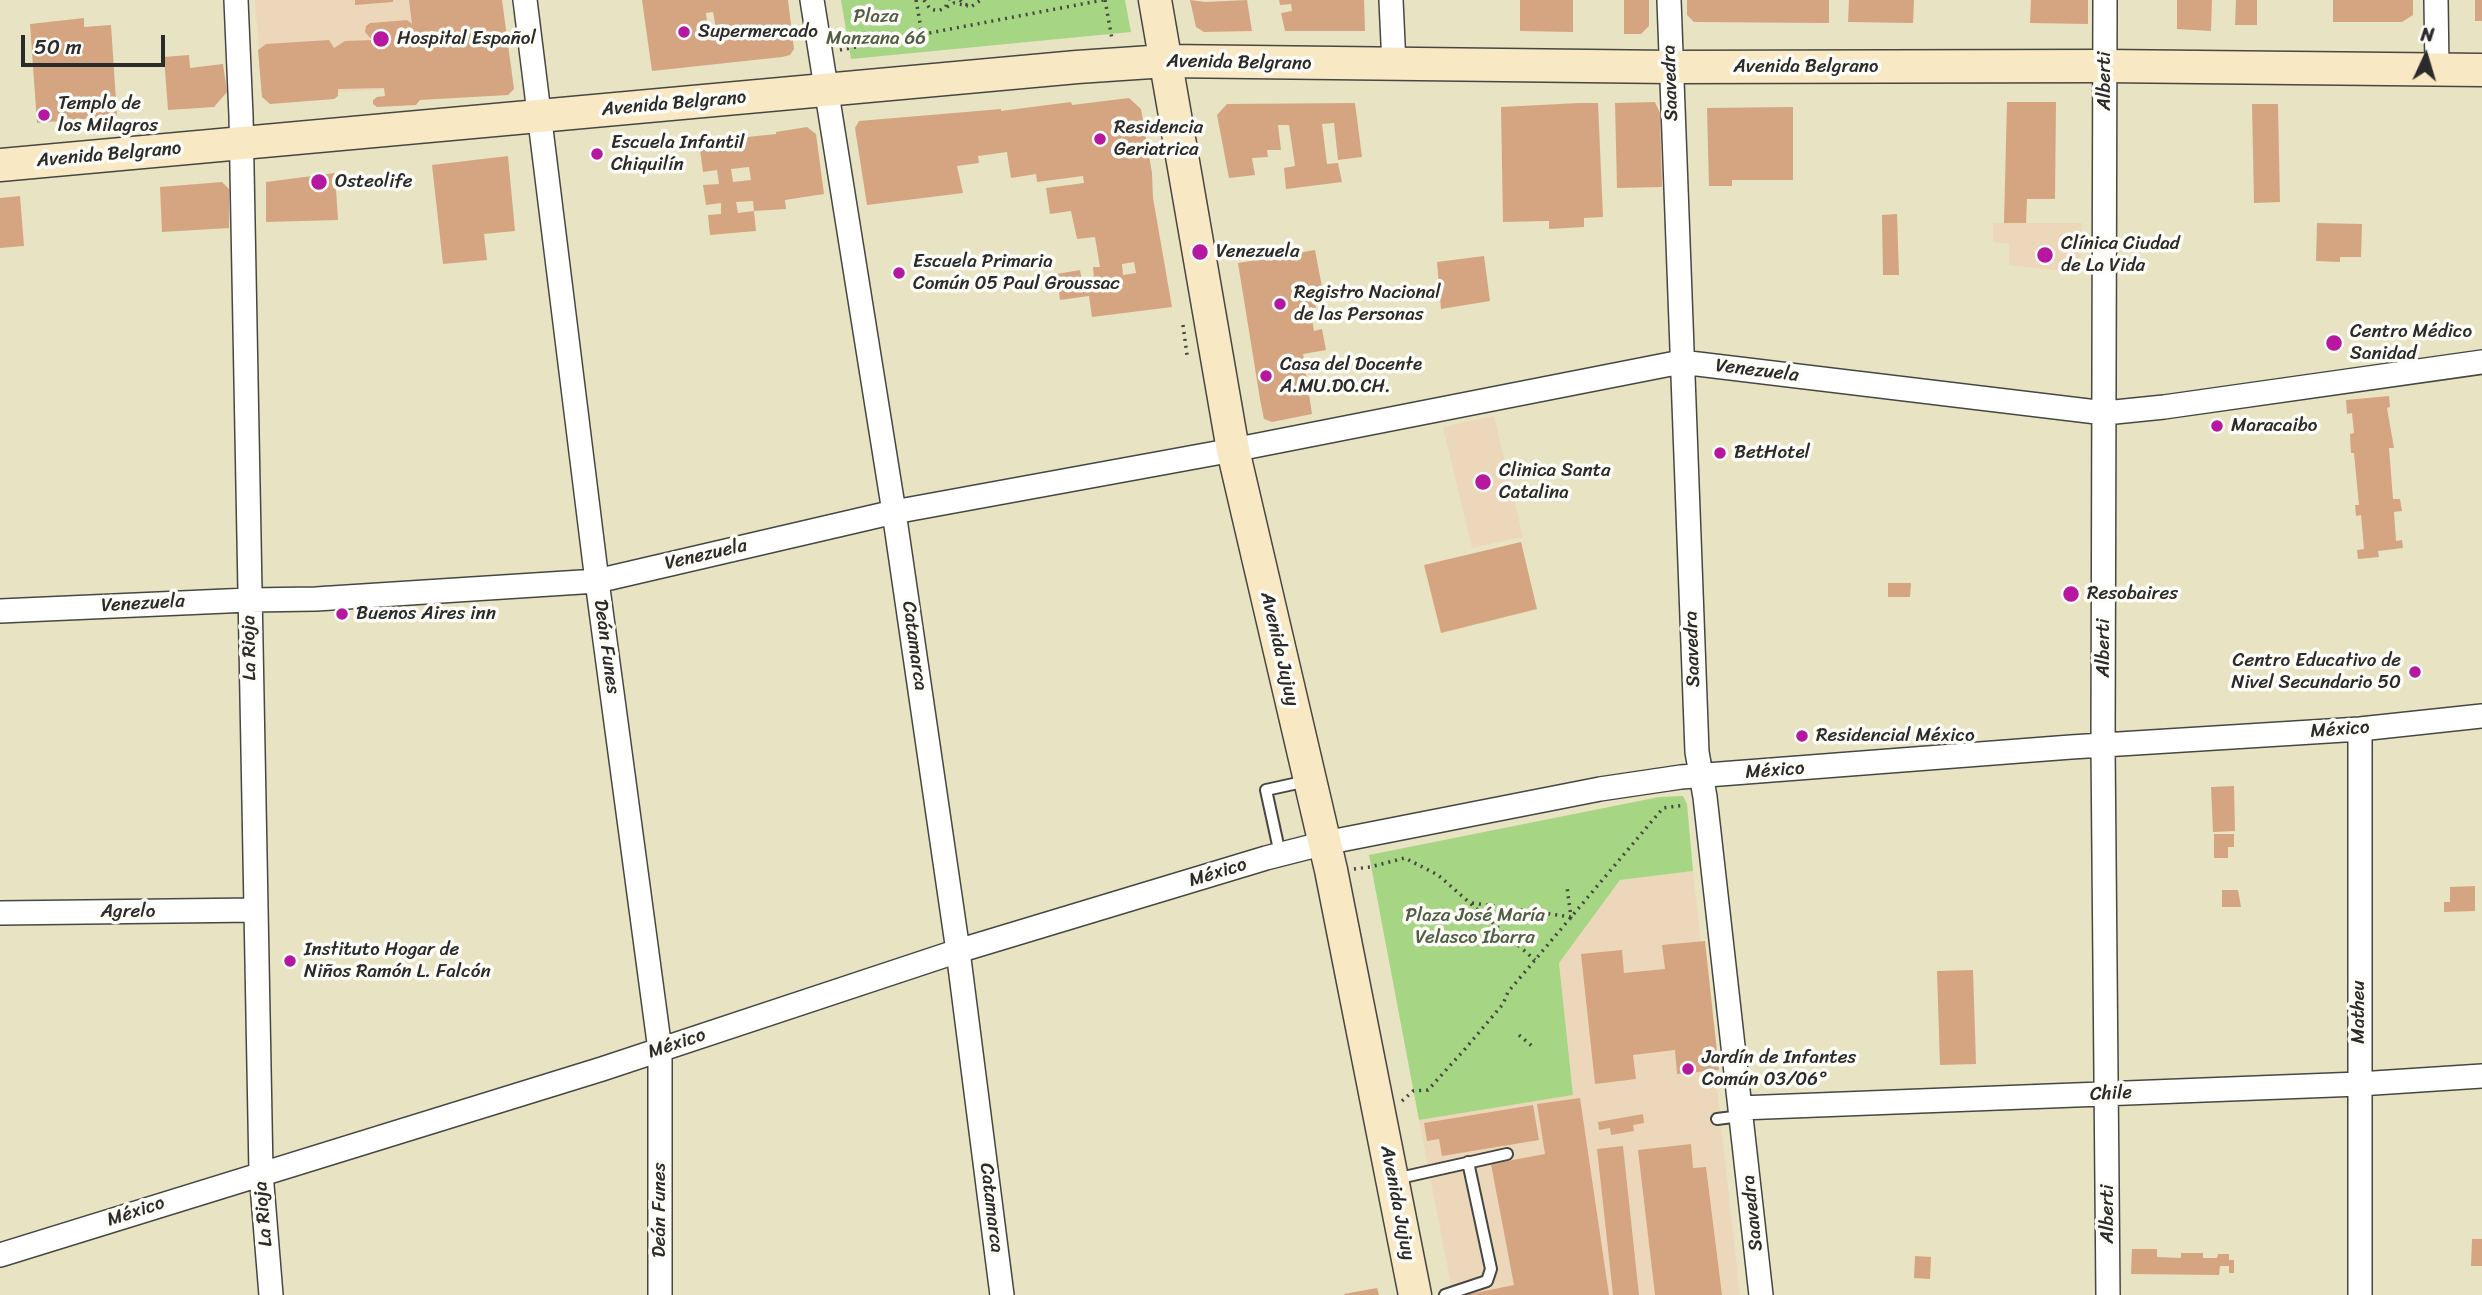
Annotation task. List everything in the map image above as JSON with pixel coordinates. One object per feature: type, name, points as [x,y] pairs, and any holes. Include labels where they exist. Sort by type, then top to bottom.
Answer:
[{"type":"main road","name":"Avenida Jujuy","points":[[1155,0],[1233,450],[1328,857],[1415,1295]]},
{"type":"main road","name":"Avenida Belgrano","points":[[0,165],[1166,61],[1671,67],[2104,66],[2482,70]]},
{"type":"street","name":"La Rioja","points":[[236,0],[261,1173],[271,1295]]},
{"type":"street","name":"Deán Funes","points":[[525,0],[597,581],[660,1050],[660,1295]]},
{"type":"street","name":"Catamarca","points":[[811,0],[894,512],[958,951],[1002,1295]]},
{"type":"street","points":[[1391,0],[1394,65]]},
{"type":"street","name":"Saavedra","points":[[1669,0],[1697,752],[1702,776],[1761,1295]]},
{"type":"street","name":"Alberti","points":[[2105,0],[2104,746],[2108,1295]]},
{"type":"street","points":[[2436,0],[2437,68]]},
{"type":"street","name":"Venezuela","points":[[0,611],[316,599],[597,581],[894,512],[1233,450],[1682,362],[2105,413],[2482,362]]},
{"type":"street","name":"México","points":[[0,1255],[660,1050],[958,951],[1280,854],[1328,857],[1600,789],[1702,776],[2360,730],[2482,716]]},
{"type":"street","name":"Matheu","points":[[2360,730],[2360,1295]]},
{"type":"street","name":"Agrelo","points":[[0,913],[256,911]]},
{"type":"street","name":"Chile","points":[[1741,1112],[2482,1076]]},
{"type":"lane","points":[[1280,854],[1266,790],[1310,780]]},
{"type":"lane","points":[[1717,1119],[1741,1112]]},
{"type":"lane","points":[[1392,1179],[1507,1154]]},
{"type":"lane","points":[[1445,1295],[1487,1281],[1491,1269],[1468,1162]]},
{"type":"path","points":[[916,0],[922,34]]},
{"type":"path","points":[[924,0],[930,9],[942,10],[954,4],[968,6],[981,1]]},
{"type":"path","points":[[942,10],[949,0]]},
{"type":"path","points":[[960,0],[968,6]]},
{"type":"path","points":[[1068,0],[1069,6]]},
{"type":"path","points":[[821,53],[1104,0],[1117,64]]},
{"type":"path","points":[[1183,326],[1187,355]]},
{"type":"path","points":[[1427,1090],[1503,1004],[1508,992],[1663,808]]},
{"type":"path","points":[[1328,857],[1370,867],[1405,858],[1438,875],[1535,960]]},
{"type":"path","points":[[1567,887],[1571,917]]},
{"type":"path","points":[[1470,903],[1571,917]]},
{"type":"path","points":[[1519,1035],[1532,1046]]},
{"type":"shaded area","name":"Hospital Español","points":[[255,0],[499,0],[502,83],[263,96]]},
{"type":"shaded area","name":"Clínica Ciudad de La Vida","points":[[1993,223],[2082,223],[2081,273],[2009,265],[2009,244],[1993,242]]},
{"type":"shaded area","name":"Clinica Santa Catalina","points":[[1494,416],[1523,537],[1472,548],[1443,427]]},
{"type":"shaded area","points":[[1693,871],[1740,1295],[1453,1295],[1419,1120],[1573,1095],[1559,963],[1620,880]]},
{"type":"green space","name":"Plaza Manzana 66","points":[[841,0],[1125,0],[1131,32],[851,59]]},
{"type":"green space","name":"Plaza José María Velasco Ibarra","points":[[1683,796],[1687,804],[1693,871],[1620,880],[1559,963],[1573,1095],[1419,1120],[1369,855],[1659,797]]},
{"type":"building","points":[[355,0],[393,0],[393,2],[355,5]]},
{"type":"building","name":"Hospital Español","points":[[409,0],[502,0],[514,89],[508,95],[420,100],[416,105],[377,107],[373,100],[385,96],[384,88],[338,89],[338,96],[334,99],[270,104],[262,97],[258,50],[266,44],[329,40],[334,48],[345,41],[372,40],[365,32],[370,23],[407,20],[412,24]]},
{"type":"building","points":[[642,0],[788,0],[794,49],[790,55],[652,71]],"holes":[[[713,12],[716,29],[708,30],[706,13]]]},
{"type":"building","points":[[1190,0],[1247,0],[1252,31],[1204,32],[1196,27]]},
{"type":"building","points":[[1279,0],[1364,0],[1365,31],[1285,31],[1281,13],[1292,11],[1291,4],[1280,5]]},
{"type":"building","points":[[1520,0],[1573,0],[1573,32],[1520,31]]},
{"type":"building","points":[[1624,0],[1649,0],[1649,26],[1641,34],[1624,34]]},
{"type":"building","points":[[1687,0],[1829,0],[1829,23],[1694,22],[1687,15]]},
{"type":"building","points":[[1849,0],[1914,0],[1913,23],[1848,22]]},
{"type":"building","points":[[2031,0],[2088,0],[2088,24],[2030,23]]},
{"type":"building","points":[[2177,0],[2212,0],[2211,31],[2177,29]]},
{"type":"building","points":[[2236,0],[2257,0],[2257,25],[2235,25]]},
{"type":"building","points":[[2333,0],[2413,0],[2413,15],[2402,22],[2333,22]]},
{"type":"building","points":[[2475,0],[2482,0],[2482,21],[2475,21]]},
{"type":"building","points":[[84,18],[84,27],[111,25],[117,116],[37,123],[30,24]]},
{"type":"building","points":[[189,55],[190,68],[223,64],[227,92],[214,107],[168,110],[164,57]]},
{"type":"building","points":[[1129,98],[1141,109],[1172,307],[1092,317],[1089,296],[1060,300],[1057,274],[1080,270],[1082,281],[1094,279],[1093,267],[1100,267],[1095,237],[1077,239],[1071,211],[1050,214],[1046,188],[1084,183],[1083,176],[1037,182],[1036,174],[1011,178],[1007,152],[978,156],[979,163],[957,166],[963,193],[867,205],[855,128],[859,121],[1001,111],[1071,102],[1072,105]],"holes":[[[1134,262],[1136,273],[1123,275],[1122,264]]]},
{"type":"building","points":[[1655,102],[1660,113],[1662,187],[1617,188],[1615,103]]},
{"type":"building","points":[[2007,102],[2056,102],[2055,199],[2027,199],[2026,223],[2004,223]]},
{"type":"building","points":[[1355,103],[1362,157],[1338,160],[1334,123],[1322,124],[1327,164],[1338,163],[1342,182],[1286,189],[1284,168],[1295,166],[1289,125],[1278,125],[1281,150],[1267,150],[1268,157],[1252,158],[1255,175],[1229,178],[1217,115],[1227,104]]},
{"type":"building","points":[[1598,103],[1603,217],[1584,218],[1584,227],[1549,229],[1549,221],[1503,222],[1501,107]]},
{"type":"building","points":[[2252,104],[2278,104],[2280,202],[2254,203]]},
{"type":"building","points":[[1793,107],[1793,180],[1732,180],[1732,186],[1709,186],[1707,108]]},
{"type":"building","points":[[807,127],[816,134],[824,194],[785,200],[786,209],[754,211],[756,231],[710,235],[708,215],[721,214],[721,203],[706,205],[703,185],[719,184],[717,170],[703,172],[699,142],[776,134]],"holes":[[[749,167],[751,180],[733,182],[731,169]],[[753,201],[754,211],[738,213],[736,202]]]},
{"type":"building","points":[[508,156],[515,231],[484,234],[487,260],[443,264],[432,165]]},
{"type":"building","points":[[335,173],[338,220],[266,222],[266,182]]},
{"type":"building","points":[[222,182],[229,189],[229,228],[162,232],[160,187]]},
{"type":"building","points":[[20,196],[24,246],[0,248],[0,198]]},
{"type":"building","points":[[1897,214],[1899,275],[1883,275],[1882,215]]},
{"type":"building","points":[[2317,223],[2362,224],[2361,257],[2340,257],[2340,262],[2316,261]]},
{"type":"building","points":[[1315,250],[1322,287],[1312,288],[1316,308],[1310,308],[1314,331],[1322,329],[1326,350],[1303,354],[1312,414],[1272,422],[1264,419],[1238,263]]},
{"type":"building","points":[[1484,256],[1490,301],[1441,309],[1437,262]]},
{"type":"building","points":[[2389,396],[2390,407],[2387,408],[2394,448],[2389,448],[2393,499],[2400,499],[2402,511],[2394,512],[2396,541],[2402,540],[2403,548],[2378,551],[2379,557],[2358,559],[2357,550],[2364,549],[2361,515],[2356,516],[2355,505],[2359,505],[2354,453],[2351,453],[2350,434],[2354,433],[2352,413],[2347,414],[2346,400]]},
{"type":"building","points":[[1521,542],[1537,609],[1441,633],[1424,565]]},
{"type":"building","points":[[1888,583],[1911,583],[1910,597],[1888,597]]},
{"type":"building","points":[[2234,786],[2235,831],[2213,832],[2211,787]]},
{"type":"building","points":[[2214,834],[2234,834],[2234,847],[2228,847],[2228,858],[2214,858]]},
{"type":"building","points":[[2475,886],[2475,911],[2444,912],[2444,902],[2450,902],[2450,887]]},
{"type":"building","points":[[2222,890],[2238,890],[2241,907],[2222,907]]},
{"type":"building","points":[[1705,941],[1719,1070],[1677,1074],[1675,1050],[1633,1055],[1636,1079],[1595,1084],[1581,954],[1622,950],[1624,973],[1665,969],[1662,945]]},
{"type":"building","points":[[1973,970],[1976,1064],[1940,1065],[1937,971]]},
{"type":"building","points":[[1580,1098],[1609,1295],[1465,1295],[1514,1285],[1491,1164],[1545,1154],[1537,1104]]},
{"type":"building","points":[[1533,1105],[1539,1140],[1442,1156],[1439,1139],[1427,1141],[1424,1123]]},
{"type":"building","points":[[1643,1114],[1644,1123],[1633,1125],[1634,1131],[1611,1135],[1610,1128],[1599,1130],[1598,1122]]},
{"type":"building","points":[[1691,1144],[1693,1168],[1706,1167],[1722,1295],[1655,1295],[1638,1150]]},
{"type":"building","points":[[1623,1146],[1639,1295],[1613,1295],[1597,1149]]},
{"type":"building","points":[[2472,1239],[2482,1239],[2482,1266],[2471,1266]]},
{"type":"building","points":[[2132,1249],[2157,1249],[2157,1257],[2181,1258],[2181,1253],[2203,1253],[2203,1258],[2217,1258],[2218,1254],[2229,1254],[2229,1260],[2234,1260],[2234,1273],[2229,1273],[2229,1266],[2220,1266],[2219,1275],[2131,1274]]},
{"type":"building","points":[[1915,1256],[1931,1257],[1930,1279],[1914,1278]]},
{"type":"building","points":[[1377,1288],[1379,1295],[1344,1294]]},
{"type":"place","name":"Supermercado","points":[[684,32]]},
{"type":"place","name":"Hospital Español","points":[[381,39]]},
{"type":"place","name":"Templo de los Milagros","points":[[44,115]]},
{"type":"place","name":"Residencia Geriatrica","points":[[1100,139]]},
{"type":"place","name":"Escuela Infantil Chiquilín","points":[[597,154]]},
{"type":"place","name":"Osteolife","points":[[319,182]]},
{"type":"place","name":"Venezuela","points":[[1200,252]]},
{"type":"place","name":"Clínica Ciudad de La Vida","points":[[2045,255]]},
{"type":"place","name":"Escuela Primaria Común 05 Paul Groussac","points":[[899,273]]},
{"type":"place","name":"Registro Nacional de las Personas","points":[[1280,304]]},
{"type":"place","name":"Centro Médico Sanidad","points":[[2334,343]]},
{"type":"place","name":"Casa del Docente A.MU.DO.CH.","points":[[1266,376]]},
{"type":"place","name":"Maracaibo","points":[[2217,426]]},
{"type":"place","name":"BetHotel","points":[[1720,453]]},
{"type":"place","name":"Clinica Santa Catalina","points":[[1483,482]]},
{"type":"place","name":"Resobaires","points":[[2071,594]]},
{"type":"place","name":"Buenos Aires inn","points":[[342,614]]},
{"type":"place","name":"Centro Educativo de Nivel Secundario 50","points":[[2415,672]]},
{"type":"place","name":"Residencial México","points":[[1802,736]]},
{"type":"place","name":"Instituto Hogar de Niños Ramón L. Falcón","points":[[290,961]]},
{"type":"place","name":"Jardín de Infantes Común 03/06°","points":[[1688,1069]]}]
